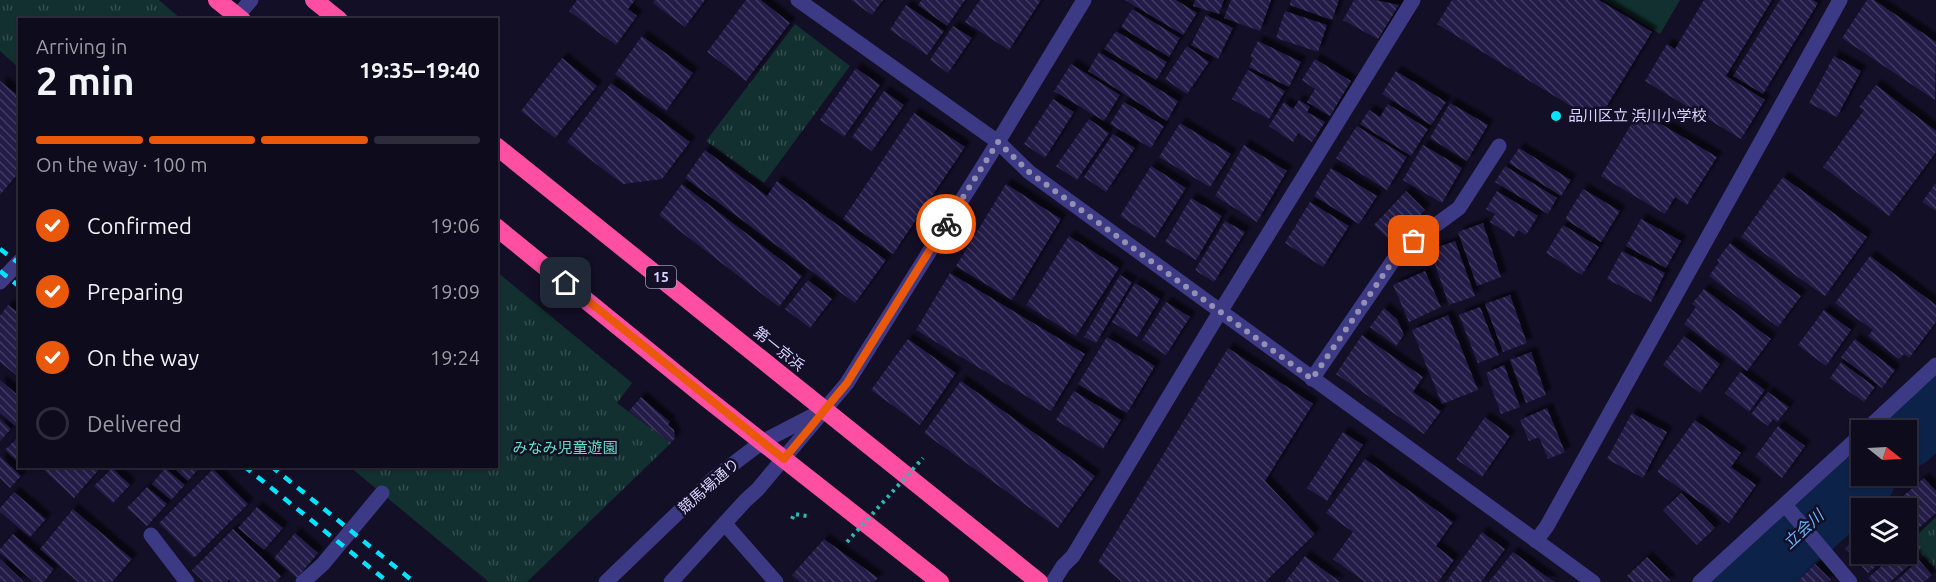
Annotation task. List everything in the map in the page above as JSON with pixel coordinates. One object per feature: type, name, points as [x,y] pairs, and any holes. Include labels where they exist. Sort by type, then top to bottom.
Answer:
[{"type":"highway","points":[[217,0],[237,18]]},
{"type":"highway","points":[[314,0],[336,18]]},
{"type":"highway","name":"第一京浜","points":[[498,148],[1039,582]]},
{"type":"highway","points":[[498,229],[762,442],[940,582]]},
{"type":"street","points":[[237,18],[250,0]]},
{"type":"street","points":[[798,0],[998,142],[1029,172],[1593,582]]},
{"type":"street","points":[[671,582],[784,459],[847,383],[1084,0]]},
{"type":"street","points":[[1053,582],[1063,566],[1073,556],[1413,0]]},
{"type":"street","points":[[1536,542],[1840,0]]},
{"type":"street","points":[[1312,379],[1399,252],[1459,208],[1499,146]]},
{"type":"street","points":[[1877,420],[1936,365]]},
{"type":"street","name":"競馬場通り","points":[[606,582],[713,479],[762,442],[826,409]]},
{"type":"street","points":[[1700,582],[1789,511],[1851,446]]},
{"type":"street","points":[[303,582],[323,564],[382,493]]},
{"type":"street","points":[[1789,511],[1850,582]]},
{"type":"street","points":[[725,524],[776,582]]},
{"type":"street","points":[[152,535],[187,582]]},
{"type":"path","points":[[847,542],[923,458]]},
{"type":"path","points":[[792,519],[794,514]]},
{"type":"green space","points":[[0,0],[159,0],[180,18],[18,18],[18,67],[0,51]]},
{"type":"green space","points":[[1604,0],[1680,0],[1660,34]]},
{"type":"green space","points":[[795,24],[850,66],[764,183],[706,141]]},
{"type":"green space","name":"みなみ児童遊園","points":[[498,273],[632,383],[617,403],[671,443],[527,582],[489,582],[351,468],[498,468]]},
{"type":"green space","points":[[1936,517],[1936,570],[1917,550],[1917,535]]},
{"type":"building","points":[[577,0],[635,0],[628,9],[637,16],[616,45],[569,11]]},
{"type":"building","points":[[654,0],[705,0],[685,27],[653,3]]},
{"type":"building","points":[[746,0],[761,0],[790,23],[746,81],[707,52]]},
{"type":"building","points":[[851,0],[883,0],[872,15]]},
{"type":"building","points":[[922,0],[965,0],[947,26],[918,5]]},
{"type":"building","points":[[980,0],[1041,0],[1009,50],[965,22]]},
{"type":"building","points":[[1125,0],[1176,0],[1197,13],[1183,35]]},
{"type":"building","points":[[1195,0],[1224,0],[1219,14],[1193,6]]},
{"type":"building","points":[[1231,0],[1271,0],[1260,31],[1224,18]]},
{"type":"building","points":[[1291,0],[1339,0],[1332,20],[1290,5]]},
{"type":"building","points":[[1354,0],[1375,0],[1399,5],[1378,39],[1343,20]]},
{"type":"building","points":[[1452,0],[1599,0],[1652,32],[1597,122],[1437,24]]},
{"type":"building","points":[[1704,0],[1772,0],[1726,76],[1765,100],[1741,139],[1645,81],[1667,44],[1675,49]]},
{"type":"building","points":[[1780,0],[1813,0],[1818,3],[1763,94],[1733,76]]},
{"type":"building","points":[[1867,0],[1874,0],[1936,42],[1935,100],[1842,38]]},
{"type":"building","points":[[906,5],[944,31],[927,55],[890,30]]},
{"type":"building","points":[[1132,9],[1180,38],[1169,57],[1121,27]]},
{"type":"building","points":[[1285,11],[1327,25],[1318,52],[1276,38]]},
{"type":"building","points":[[1206,15],[1233,28],[1218,59],[1191,45]]},
{"type":"building","points":[[953,26],[972,38],[948,73],[930,60]]},
{"type":"building","points":[[1116,31],[1167,62],[1156,80],[1104,49]]},
{"type":"building","points":[[642,36],[693,73],[666,111],[615,74]]},
{"type":"building","points":[[1258,41],[1301,62],[1289,87],[1249,67],[1253,58],[1250,57]]},
{"type":"building","points":[[1187,46],[1209,62],[1187,94],[1165,79]]},
{"type":"building","points":[[1099,52],[1178,101],[1167,121],[1088,71]]},
{"type":"building","points":[[1834,56],[1861,71],[1837,117],[1809,103]]},
{"type":"building","points":[[562,58],[597,86],[555,138],[521,111]]},
{"type":"building","points":[[1315,59],[1351,81],[1330,116],[1307,102],[1315,89],[1302,80]]},
{"type":"building","points":[[1071,64],[1120,95],[1104,121],[1054,91]]},
{"type":"building","points":[[856,68],[880,85],[844,137],[820,120]]},
{"type":"building","points":[[1248,70],[1285,91],[1269,119],[1232,99]]},
{"type":"building","points":[[1396,71],[1446,102],[1431,125],[1382,94]]},
{"type":"building","points":[[0,81],[18,95],[18,173],[0,195]]},
{"type":"building","points":[[611,83],[690,142],[662,179],[623,184],[567,142]]},
{"type":"building","points":[[1876,85],[1936,131],[1936,152],[1889,216],[1823,167],[1864,110],[1859,107]]},
{"type":"building","points":[[884,91],[904,105],[872,151],[852,137]]},
{"type":"building","points":[[1053,99],[1074,112],[1045,158],[1024,144]]},
{"type":"building","points":[[1299,100],[1310,107],[1307,112],[1325,122],[1312,142],[1298,133],[1293,142],[1269,126],[1284,102],[1293,109]]},
{"type":"building","points":[[1124,102],[1164,126],[1151,148],[1110,124]]},
{"type":"building","points":[[1450,103],[1488,125],[1467,161],[1430,138]]},
{"type":"building","points":[[1388,104],[1428,129],[1411,156],[1360,124],[1369,110],[1380,117]]},
{"type":"building","points":[[1639,111],[1717,157],[1687,205],[1675,197],[1665,214],[1601,176]]},
{"type":"building","points":[[914,113],[965,147],[893,254],[843,219]]},
{"type":"building","points":[[1089,119],[1109,133],[1077,180],[1056,166]]},
{"type":"building","points":[[1180,123],[1231,154],[1210,187],[1159,157]]},
{"type":"building","points":[[1357,126],[1407,157],[1387,190],[1336,158]]},
{"type":"building","points":[[1113,134],[1135,148],[1106,192],[1084,177]]},
{"type":"building","points":[[1244,145],[1287,171],[1257,222],[1215,196]]},
{"type":"building","points":[[1423,145],[1462,168],[1442,203],[1403,180]]},
{"type":"building","points":[[1519,148],[1571,180],[1561,196],[1509,163]]},
{"type":"building","points":[[705,150],[767,196],[777,181],[886,260],[855,303],[685,178]]},
{"type":"building","points":[[1151,166],[1186,188],[1155,238],[1120,216]]},
{"type":"building","points":[[1505,166],[1557,198],[1548,214],[1495,182]]},
{"type":"building","points":[[1331,168],[1377,196],[1359,224],[1314,196]]},
{"type":"building","points":[[1783,177],[1867,237],[1825,296],[1741,237]]},
{"type":"building","points":[[1936,183],[1936,211],[1922,202]]},
{"type":"building","points":[[682,184],[802,276],[779,307],[659,215]]},
{"type":"building","points":[[1006,184],[1061,219],[1012,300],[956,266]]},
{"type":"building","points":[[1583,189],[1620,211],[1601,242],[1565,219]]},
{"type":"building","points":[[1406,191],[1425,210],[1393,244],[1374,225]]},
{"type":"building","points":[[1497,191],[1538,216],[1526,235],[1518,230],[1514,237],[1490,222],[1495,214],[1486,209]]},
{"type":"building","points":[[1191,198],[1222,216],[1196,260],[1165,242]]},
{"type":"building","points":[[1310,202],[1349,226],[1323,267],[1285,243]]},
{"type":"building","points":[[1641,219],[1681,241],[1666,268],[1626,246]]},
{"type":"building","points":[[1225,221],[1245,232],[1214,282],[1195,270]]},
{"type":"building","points":[[1483,223],[1501,277],[1477,286],[1458,232]]},
{"type":"building","points":[[1563,225],[1599,247],[1582,275],[1546,253]]},
{"type":"building","points":[[1069,236],[1119,268],[1076,336],[1026,305]]},
{"type":"building","points":[[1455,241],[1475,296],[1449,305],[1430,250]]},
{"type":"building","points":[[1730,243],[1801,296],[1778,327],[1709,276],[1719,262],[1717,260]]},
{"type":"building","points":[[1622,251],[1665,273],[1651,302],[1607,279]]},
{"type":"building","points":[[1870,256],[1936,305],[1936,322],[1909,358],[1904,354],[1899,359],[1868,336],[1873,330],[1835,303]]},
{"type":"building","points":[[1425,271],[1441,307],[1409,322],[1393,285]]},
{"type":"building","points":[[950,273],[1085,354],[1051,411],[916,330]]},
{"type":"building","points":[[1120,275],[1132,282],[1096,343],[1084,337]]},
{"type":"building","points":[[808,280],[832,299],[810,328],[785,309]]},
{"type":"building","points":[[1135,283],[1160,299],[1137,337],[1112,322]]},
{"type":"building","points":[[1704,289],[1771,339],[1747,371],[1684,324],[1696,307],[1692,304]]},
{"type":"building","points":[[1510,295],[1527,343],[1503,352],[1485,304]]},
{"type":"building","points":[[1166,302],[1190,317],[1166,355],[1142,340]]},
{"type":"building","points":[[8,305],[18,312],[18,376],[0,362],[0,316]]},
{"type":"building","points":[[1480,307],[1499,355],[1478,363],[1459,315]]},
{"type":"building","points":[[1384,308],[1397,319],[1404,335],[1396,346],[1370,327]]},
{"type":"building","points":[[1824,310],[1851,330],[1826,366],[1798,345]]},
{"type":"building","points":[[1448,315],[1478,390],[1442,404],[1412,330]]},
{"type":"building","points":[[1362,335],[1423,377],[1413,392],[1441,411],[1424,434],[1336,374]]},
{"type":"building","points":[[1684,336],[1720,364],[1700,393],[1663,365]]},
{"type":"building","points":[[1107,337],[1155,366],[1127,413],[1078,384]]},
{"type":"building","points":[[908,339],[956,373],[920,425],[871,390]]},
{"type":"building","points":[[1855,339],[1895,370],[1882,388],[1841,357]]},
{"type":"building","points":[[1228,348],[1313,404],[1265,481],[1315,534],[1265,582],[1122,582],[1098,562]]},
{"type":"building","points":[[1531,352],[1546,395],[1526,403],[1510,360]]},
{"type":"building","points":[[1841,362],[1875,387],[1864,402],[1830,378]]},
{"type":"building","points":[[1504,365],[1520,407],[1501,414],[1486,373]]},
{"type":"building","points":[[1740,372],[1765,390],[1749,412],[1725,393]]},
{"type":"building","points":[[0,380],[18,395],[18,422],[15,426],[0,413]]},
{"type":"building","points":[[961,381],[1095,476],[1058,528],[924,433]]},
{"type":"building","points":[[1074,391],[1121,420],[1103,449],[1056,420]]},
{"type":"building","points":[[1768,392],[1789,407],[1777,422],[1773,419],[1768,426],[1751,414]]},
{"type":"building","points":[[641,397],[670,422],[668,425],[674,430],[675,438],[671,443],[629,411]]},
{"type":"building","points":[[1547,408],[1565,452],[1548,459],[1539,437],[1529,441],[1520,420]]},
{"type":"building","points":[[1632,413],[1667,432],[1643,478],[1607,459]]},
{"type":"building","points":[[1485,417],[1510,436],[1482,477],[1456,459]]},
{"type":"building","points":[[0,419],[11,429],[0,441]]},
{"type":"building","points":[[1695,420],[1741,453],[1731,467],[1756,485],[1729,523],[1657,472]]},
{"type":"building","points":[[1778,426],[1805,446],[1782,478],[1755,457]]},
{"type":"building","points":[[1343,432],[1363,445],[1327,501],[1307,488]]},
{"type":"building","points":[[18,437],[18,462],[5,450]]},
{"type":"building","points":[[0,456],[21,476],[10,488],[0,478]]},
{"type":"building","points":[[1365,459],[1453,522],[1436,546],[1454,560],[1438,582],[1365,582],[1333,559],[1353,532],[1326,513]]},
{"type":"building","points":[[44,468],[100,468],[74,498]]},
{"type":"building","points":[[112,468],[130,485],[113,503],[94,486]]},
{"type":"building","points":[[165,468],[185,485],[171,500],[152,484]]},
{"type":"building","points":[[173,468],[199,468],[188,481]]},
{"type":"building","points":[[213,469],[248,504],[194,558],[159,523]]},
{"type":"building","points":[[1924,478],[1936,491],[1936,513],[1917,529],[1917,498],[1901,498]]},
{"type":"building","points":[[147,487],[167,504],[147,526],[127,508]]},
{"type":"building","points":[[14,492],[46,519],[30,537],[0,512],[0,508]]},
{"type":"building","points":[[1681,493],[1715,528],[1697,545],[1663,510]]},
{"type":"building","points":[[257,507],[283,528],[264,550],[238,528]]},
{"type":"building","points":[[73,509],[132,559],[112,582],[78,582],[40,549]]},
{"type":"building","points":[[233,529],[281,576],[276,582],[232,582],[229,579],[227,582],[204,582],[192,570]]},
{"type":"building","points":[[1482,532],[1505,549],[1481,582],[1446,582]]},
{"type":"building","points":[[295,533],[318,553],[297,578],[274,558]]},
{"type":"building","points":[[13,534],[54,569],[44,582],[34,582],[0,553],[0,549]]},
{"type":"building","points":[[824,539],[878,578],[874,582],[800,582],[792,575]]},
{"type":"building","points":[[1851,543],[1851,555],[1845,548]]},
{"type":"building","points":[[1513,552],[1554,582],[1489,582]]},
{"type":"building","points":[[1305,556],[1340,582],[1285,582]]},
{"type":"building","points":[[1647,557],[1670,580],[1668,582],[1633,582],[1627,576]]},
{"type":"building","points":[[0,559],[24,582],[0,582]]},
{"type":"building","points":[[1919,560],[1932,575],[1924,582],[1895,582],[1917,564]]},
{"type":"building","points":[[1815,564],[1831,580],[1828,582],[1797,582]]},
{"type":"building","points":[[1860,564],[1878,564],[1868,573]]},
{"type":"building","points":[[1884,564],[1910,564],[1890,582],[1872,582],[1868,578]]},
{"type":"waterway","name":"立会川","points":[[1917,424],[1936,406]]},
{"type":"waterway","name":"立会川","points":[[1745,582],[1851,486]]},
{"type":"railway","points":[[0,249],[18,262]]},
{"type":"railway","points":[[0,271],[18,285]]},
{"type":"railway","points":[[246,468],[388,582]]},
{"type":"railway","points":[[273,468],[414,582]]},
{"type":"way so far","points":[[946,224],[998,142],[1029,172],[1312,379],[1399,252],[1414,241]]},
{"type":"place","name":"品川区立 浜川小学校","points":[[1556,116]]},
{"type":"route","points":[[566,283],[784,459],[847,383],[946,224]]}]
